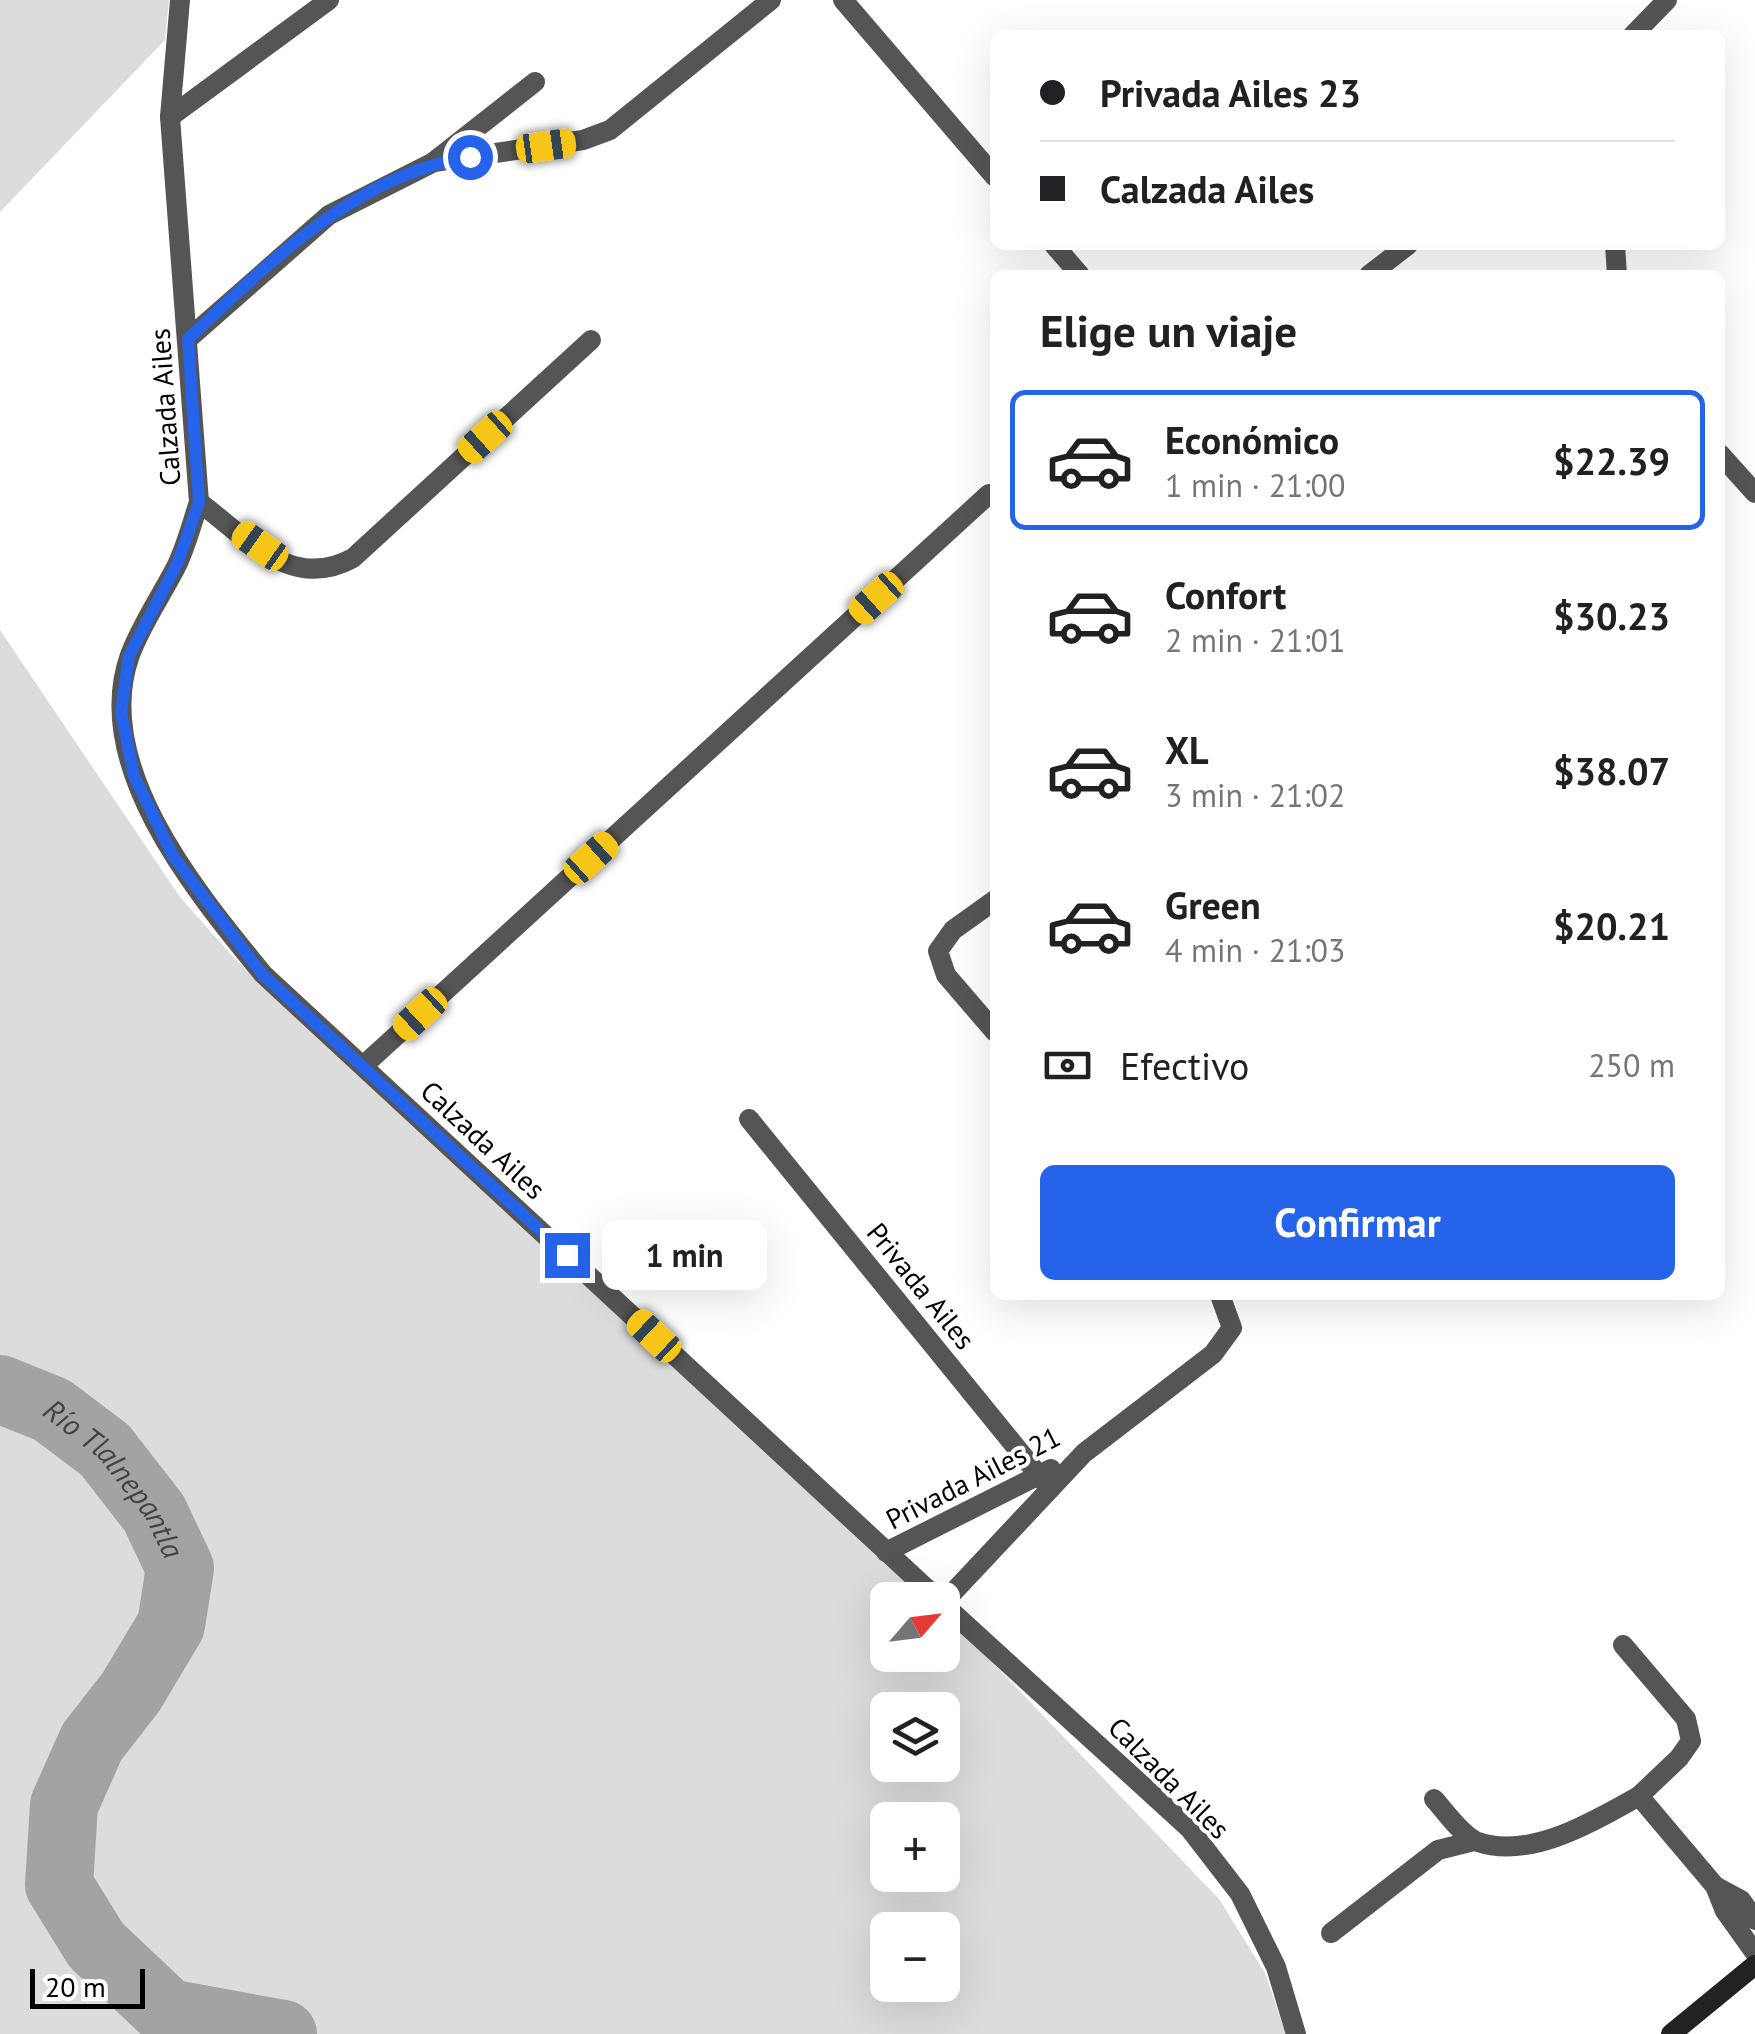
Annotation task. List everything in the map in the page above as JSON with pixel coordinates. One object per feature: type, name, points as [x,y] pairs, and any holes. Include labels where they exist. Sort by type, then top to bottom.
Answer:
[{"type":"street","name":"Calzada Ailes","points":[[180,0],[170,117],[199,502],[178,562],[129,656],[121,712],[134,776],[173,856],[262,974],[919,1582]]},
{"type":"street","points":[[170,117],[329,0]]},
{"type":"street","points":[[432,162],[584,140],[610,130],[771,0]]},
{"type":"street","points":[[843,0],[990,170]]},
{"type":"street","points":[[1637,30],[1667,0]]},
{"type":"street","points":[[188,339],[329,215],[432,162],[534,82]]},
{"type":"street","points":[[1058,250],[1076,270]]},
{"type":"street","points":[[1376,270],[1402,250]]},
{"type":"street","points":[[199,502],[282,562],[305,572],[330,570],[353,558],[590,340]]},
{"type":"street","points":[[1725,460],[1755,493]]},
{"type":"street","points":[[364,1066],[990,494]]},
{"type":"street","points":[[990,904],[954,930],[938,950],[946,974],[990,1026]]},
{"type":"street","name":"Privada Ailes","points":[[749,1119],[1044,1482]]},
{"type":"street","name":"Privada Ailes 21","points":[[886,1552],[1044,1482],[1084,1453],[1214,1354],[1232,1328],[1222,1300]]},
{"type":"street","name":"Privada Ailes 21","points":[[958,1582],[1044,1482]]},
{"type":"street","name":"Calzada Ailes","points":[[960,1619],[1189,1828],[1240,1894],[1276,1967],[1296,2034]]},
{"type":"street","points":[[1331,1933],[1438,1850],[1474,1841],[1511,1847],[1556,1836],[1639,1796],[1680,1758],[1691,1740],[1686,1719],[1622,1644]]},
{"type":"street","points":[[1639,1796],[1715,1886],[1725,1911],[1755,1953]]},
{"type":"street","points":[[1434,1798],[1474,1841]]},
{"type":"street","points":[[1715,1886],[1740,1900],[1755,1920]]},
{"type":"street","points":[[1670,2034],[1755,1964]]},
{"type":"shaded area","points":[[0,0],[169,0],[165,40],[0,212]]},
{"type":"shaded area","points":[[0,630],[180,897],[235,959],[914,1582],[870,1582],[870,1672],[960,1672],[960,1629],[1219,1899],[1265,1973],[1286,2034],[0,2034]]},
{"type":"waterway","name":"Río Tlalnepantla","points":[[0,1389],[52,1410],[105,1450],[154,1513],[180,1568],[171,1625],[131,1692],[92,1742],[64,1805],[59,1885],[96,1945],[168,2013],[283,2034]]},
{"type":"route","points":[[470,157],[432,162],[329,215],[188,339],[199,502],[178,562],[129,656],[121,712],[134,776],[173,856],[262,974],[567,1255]]}]
